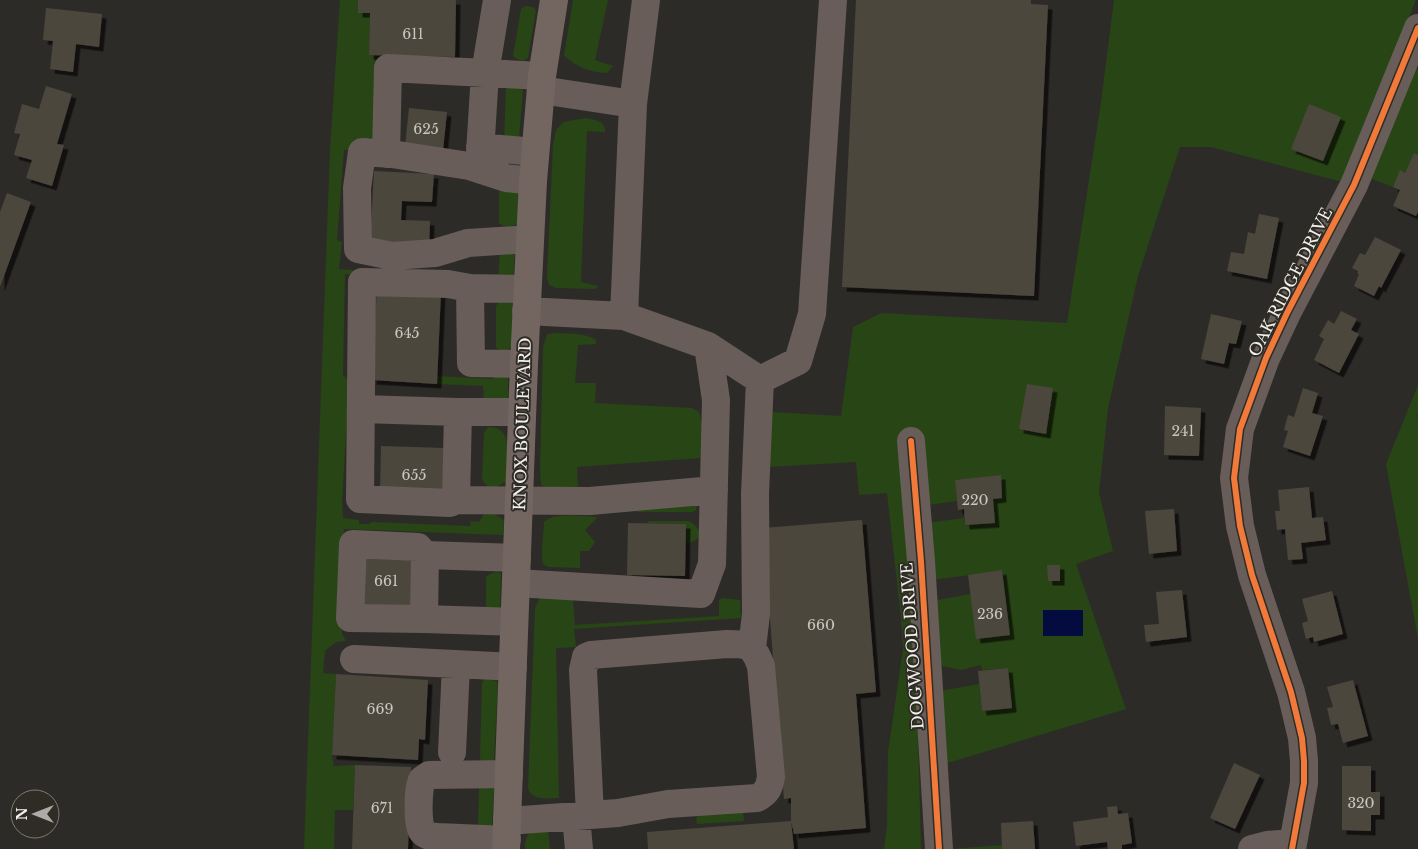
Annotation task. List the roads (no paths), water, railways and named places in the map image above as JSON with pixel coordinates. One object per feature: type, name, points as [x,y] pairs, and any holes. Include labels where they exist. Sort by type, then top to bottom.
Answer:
[{"type":"main road","name":"KNOX BOULEVARD","points":[[507,837],[532,181],[541,83],[554,0]]},
{"type":"street","points":[[480,158],[485,73],[498,0]]},
{"type":"street","points":[[624,316],[633,104],[646,0]]},
{"type":"street","points":[[760,380],[798,361],[812,314],[833,0]]},
{"type":"street","name":"OAK RIDGE DRIVE","points":[[1292,846],[1304,783],[1302,738],[1291,692],[1254,582],[1240,526],[1234,478],[1240,429],[1266,358],[1287,313],[1354,186],[1418,28]]},
{"type":"street","points":[[386,154],[388,68],[485,73],[541,83],[633,104]]},
{"type":"street","points":[[530,239],[468,243],[435,253],[392,256],[358,249],[357,188],[362,152],[469,166],[480,158],[535,152]]},
{"type":"street","points":[[480,158],[506,178],[532,181]]},
{"type":"street","points":[[714,490],[590,501],[456,500],[450,503],[360,499],[362,282],[448,284],[527,300],[624,316],[708,346],[760,380]]},
{"type":"street","points":[[470,288],[471,363],[524,364]]},
{"type":"street","points":[[514,622],[350,618],[353,544],[418,547],[425,555],[516,570],[701,594],[712,564],[716,400],[708,346]]},
{"type":"street","points":[[752,648],[756,614],[755,494],[760,380]]},
{"type":"street","points":[[361,410],[522,412]]},
{"type":"street","points":[[456,500],[458,412]]},
{"type":"street","name":"DOGWOOD DRIVE","points":[[911,441],[939,849]]},
{"type":"street","points":[[424,619],[425,555]]},
{"type":"street","points":[[509,774],[429,775],[422,780],[420,788],[419,821],[422,831],[428,836],[437,837],[507,837],[583,816],[618,813],[668,804],[757,798],[765,794],[771,777],[762,675],[761,666],[752,648],[745,644],[727,644],[591,655],[586,657],[583,670],[583,816],[579,849]]},
{"type":"street","points":[[354,659],[513,667]]},
{"type":"street","points":[[452,752],[456,665]]},
{"type":"street","points":[[1252,849],[1267,846],[1292,846]]}]
